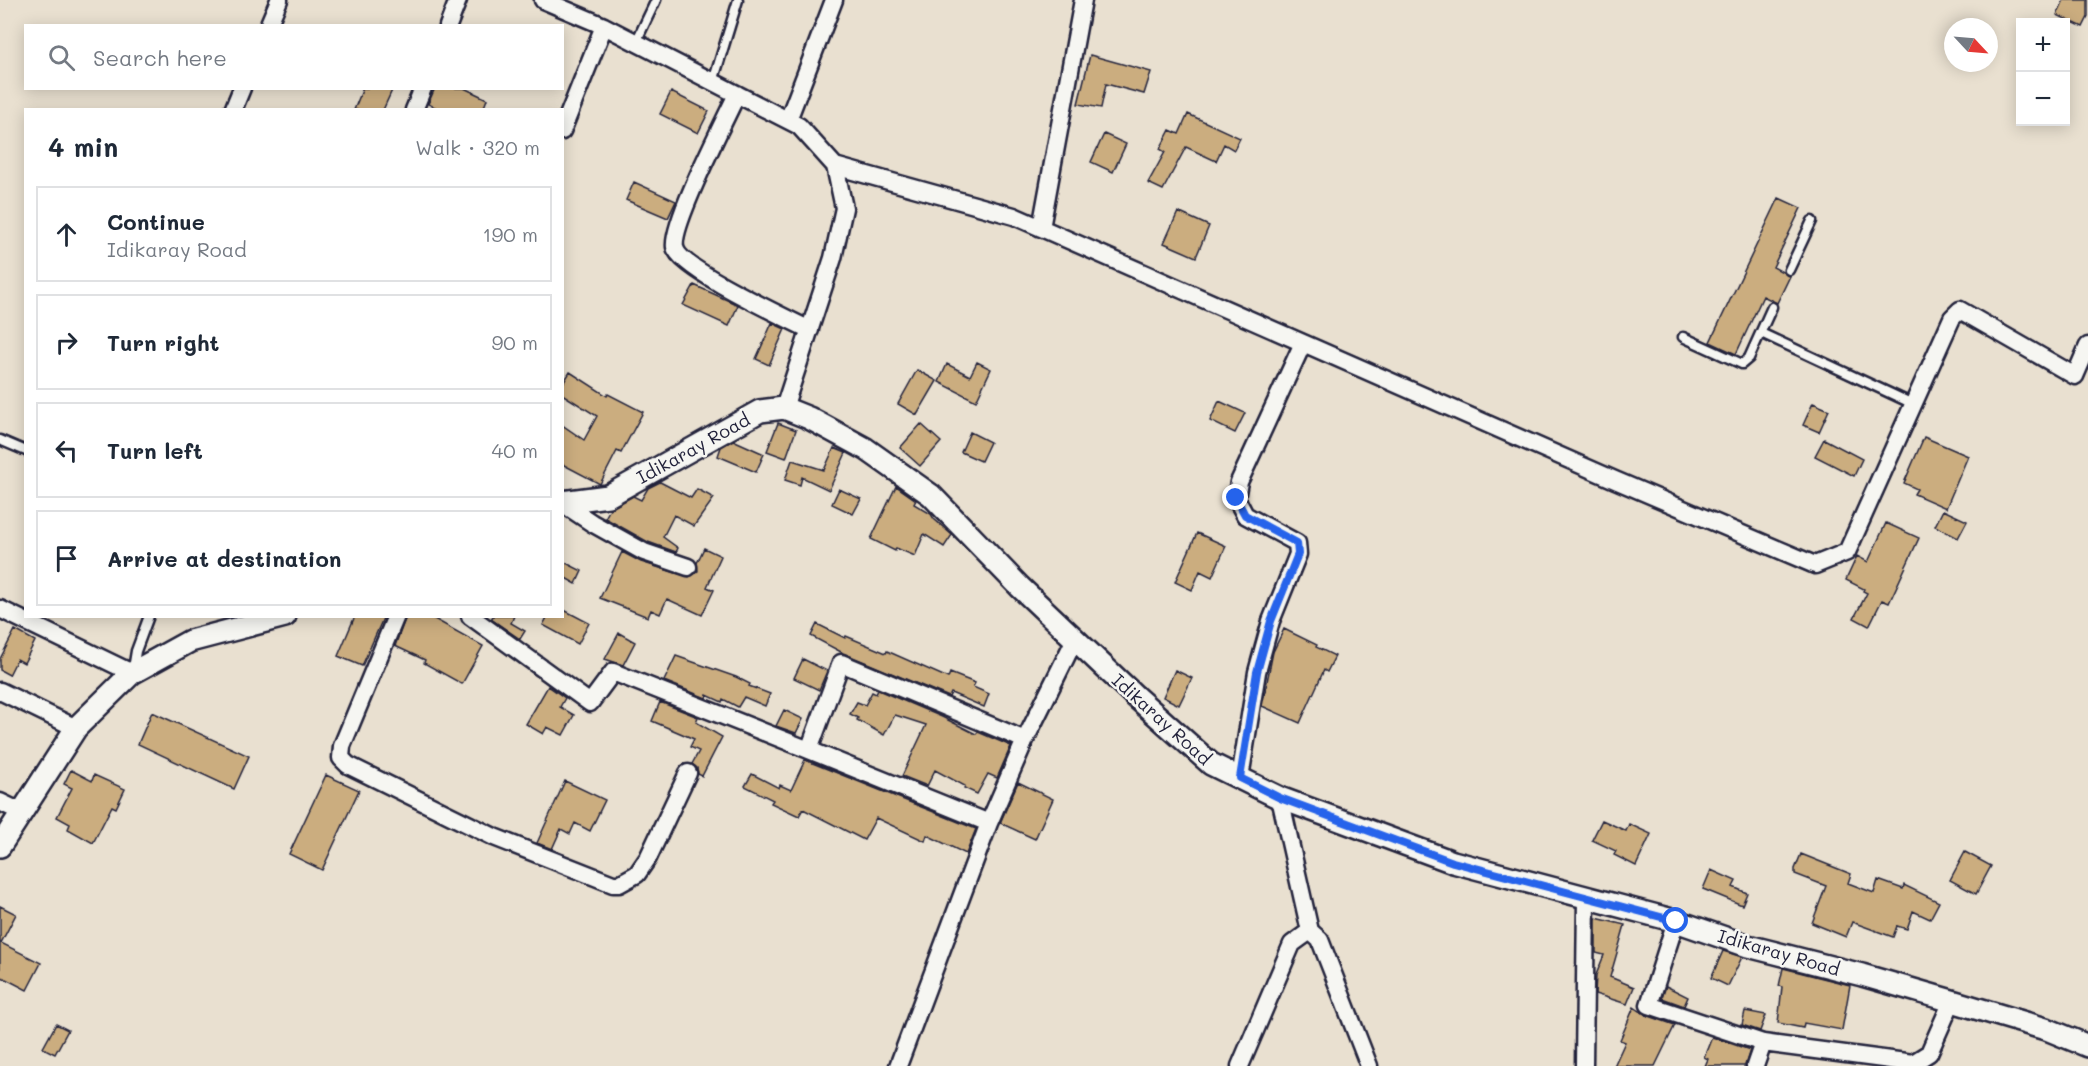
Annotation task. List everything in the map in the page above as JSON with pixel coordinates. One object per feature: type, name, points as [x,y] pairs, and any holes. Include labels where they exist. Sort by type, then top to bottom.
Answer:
[{"type":"street","points":[[269,24],[279,0]]},
{"type":"street","points":[[449,24],[458,0]]},
{"type":"street","points":[[543,0],[604,26],[799,126],[835,166],[844,208],[833,258],[784,408]]},
{"type":"street","points":[[788,120],[834,0]]},
{"type":"street","points":[[1041,228],[1083,0]]},
{"type":"street","points":[[564,126],[604,26]]},
{"type":"street","points":[[234,108],[241,90]]},
{"type":"street","points":[[415,108],[422,90]]},
{"type":"street","points":[[737,94],[677,230],[675,247],[681,259],[700,273],[810,330]]},
{"type":"street","points":[[835,166],[1014,216],[1615,480],[1815,565],[1847,552],[1952,318],[1960,310],[2082,380],[2088,346]]},
{"type":"street","points":[[1240,778],[1257,672],[1271,621],[1298,554],[1297,543],[1245,515],[1236,498],[1239,482],[1303,343]]},
{"type":"street","name":"Idikaray Road","points":[[564,503],[608,496],[760,411],[784,408],[809,418],[866,449],[931,495],[1074,639],[1211,764],[1280,798],[1453,862],[1676,921],[1748,946],[1862,975],[2049,1030],[2088,1046]]},
{"type":"street","points":[[564,504],[644,552],[688,567]]},
{"type":"street","points":[[0,609],[132,673]]},
{"type":"street","points":[[0,846],[76,728],[132,673],[190,641],[277,618]]},
{"type":"street","points":[[395,618],[342,746],[341,758],[348,765],[494,837],[613,884],[619,884],[637,874],[648,858],[688,773]]},
{"type":"street","points":[[473,618],[590,704],[613,672],[989,823]]},
{"type":"street","points":[[898,1066],[989,823],[1025,740],[1074,639]]},
{"type":"street","points":[[809,750],[841,663],[1025,740]]},
{"type":"street","points":[[0,692],[76,728]]},
{"type":"street","points":[[1280,798],[1311,931],[1320,940],[1368,1066]]},
{"type":"street","points":[[0,802],[21,812]]},
{"type":"street","points":[[1584,1066],[1586,898]]},
{"type":"street","points":[[1676,921],[1649,1005],[1763,1043],[1913,1063],[1929,1053],[1952,1001]]},
{"type":"street","points":[[1240,1066],[1292,944],[1311,931]]},
{"type":"street","points":[[1755,1066],[1763,1043]]},
{"type":"lane","points":[[636,42],[656,0]]},
{"type":"lane","points":[[713,82],[738,0]]},
{"type":"lane","points":[[1789,270],[1812,221]]},
{"type":"lane","points":[[1683,337],[1742,364],[1749,358],[1772,307]]},
{"type":"lane","points":[[1761,333],[1914,404]]},
{"type":"lane","points":[[0,440],[24,450]]},
{"type":"lane","points":[[132,673],[136,651],[148,618]]},
{"type":"building","points":[[2064,0],[2088,0],[2088,17],[2083,27],[2070,21],[2070,18],[2057,15]]},
{"type":"building","points":[[1090,55],[1151,72],[1144,94],[1106,84],[1101,108],[1078,104]]},
{"type":"building","points":[[362,90],[392,90],[384,108],[355,108]]},
{"type":"building","points":[[434,90],[468,90],[487,99],[484,108],[437,108],[428,104]]},
{"type":"building","points":[[671,92],[709,111],[698,133],[660,114]]},
{"type":"building","points":[[1188,114],[1240,138],[1234,150],[1224,144],[1216,161],[1186,147],[1163,190],[1148,183],[1165,152],[1160,149],[1170,130],[1179,134]]},
{"type":"building","points":[[1104,134],[1126,144],[1113,172],[1091,162]]},
{"type":"building","points":[[634,182],[676,201],[668,218],[626,200]]},
{"type":"building","points":[[1779,198],[1801,208],[1773,267],[1790,276],[1777,303],[1763,296],[1736,354],[1710,342]]},
{"type":"building","points":[[1178,212],[1209,226],[1196,257],[1164,243]]},
{"type":"building","points":[[694,285],[738,305],[729,326],[683,305]]},
{"type":"building","points":[[772,323],[785,329],[769,365],[756,359]]},
{"type":"building","points":[[977,362],[991,369],[976,401],[939,382],[947,364],[970,376]]},
{"type":"building","points":[[917,370],[937,381],[917,415],[898,404]]},
{"type":"building","points":[[570,372],[607,396],[608,394],[643,412],[621,453],[617,451],[600,484],[564,465],[564,426],[584,440],[597,416],[564,395],[564,382]]},
{"type":"building","points":[[1219,401],[1245,413],[1235,433],[1210,421]]},
{"type":"building","points":[[1813,403],[1829,410],[1819,432],[1803,425]]},
{"type":"building","points":[[778,423],[796,430],[786,458],[767,451]]},
{"type":"building","points":[[921,424],[941,442],[920,466],[900,448]]},
{"type":"building","points":[[970,432],[990,442],[981,461],[961,452]]},
{"type":"building","points":[[1924,437],[1968,456],[1946,508],[1914,494],[1917,489],[1904,483]]},
{"type":"building","points":[[1824,439],[1862,459],[1854,476],[1815,456]]},
{"type":"building","points":[[733,440],[764,454],[756,472],[718,456],[721,447]]},
{"type":"building","points":[[834,448],[846,453],[829,490],[802,477],[800,485],[785,480],[792,460],[824,470]]},
{"type":"building","points":[[660,482],[691,498],[697,489],[714,498],[694,526],[674,515],[663,537],[678,548],[676,552],[648,542],[605,518],[610,509],[633,496],[641,500],[648,488]]},
{"type":"building","points":[[896,486],[916,500],[914,504],[931,514],[952,535],[944,547],[924,534],[915,556],[896,548],[895,551],[871,539]]},
{"type":"building","points":[[839,489],[861,499],[853,514],[832,504]]},
{"type":"building","points":[[1943,510],[1967,521],[1958,538],[1935,526]]},
{"type":"building","points":[[1886,523],[1919,538],[1889,603],[1882,600],[1869,626],[1854,618],[1867,593],[1863,591],[1864,589],[1846,580],[1857,556],[1868,562]]},
{"type":"building","points":[[1197,533],[1226,546],[1212,577],[1200,571],[1192,590],[1175,582]]},
{"type":"building","points":[[704,548],[721,556],[707,587],[714,590],[702,615],[667,599],[660,614],[651,610],[648,617],[600,598],[622,552],[641,562],[689,577],[698,571],[697,563]]},
{"type":"building","points":[[564,562],[582,571],[576,584],[564,577]]},
{"type":"building","points":[[564,610],[589,623],[578,644],[543,625],[547,618],[564,618]]},
{"type":"building","points":[[354,618],[383,618],[362,666],[338,656]]},
{"type":"building","points":[[405,618],[433,618],[483,646],[462,684],[424,663],[425,660],[395,646]]},
{"type":"building","points":[[513,618],[511,623],[525,631],[520,639],[491,619]]},
{"type":"building","points":[[817,624],[845,638],[846,636],[886,653],[887,651],[948,678],[950,673],[975,683],[973,687],[989,694],[984,707],[951,693],[949,697],[843,653],[811,636]]},
{"type":"building","points":[[1284,629],[1335,656],[1327,672],[1324,670],[1300,723],[1262,706],[1273,652]]},
{"type":"building","points":[[15,630],[35,641],[24,663],[17,659],[9,675],[0,670],[0,659]]},
{"type":"building","points":[[619,633],[635,642],[623,665],[605,659]]},
{"type":"building","points":[[676,656],[736,677],[750,684],[749,686],[770,694],[765,706],[744,697],[738,707],[723,699],[722,702],[707,695],[706,698],[664,681]]},
{"type":"building","points":[[803,659],[827,671],[819,690],[794,678]]},
{"type":"building","points":[[1175,670],[1192,678],[1179,705],[1163,697]]},
{"type":"building","points":[[548,686],[565,698],[560,707],[574,715],[563,735],[547,727],[543,734],[526,724]]},
{"type":"building","points":[[878,690],[976,734],[978,732],[1011,746],[997,778],[988,774],[977,794],[935,770],[927,786],[902,776],[926,725],[895,715],[884,735],[850,714],[857,702],[865,705],[872,692],[876,694]]},
{"type":"building","points":[[660,702],[698,717],[696,722],[722,737],[702,776],[692,764],[699,751],[690,747],[694,739],[652,721]]},
{"type":"building","points":[[784,710],[803,719],[796,733],[776,726]]},
{"type":"building","points":[[152,712],[249,756],[234,789],[138,744]]},
{"type":"building","points":[[805,760],[976,829],[966,854],[927,835],[925,841],[876,818],[864,840],[803,809],[799,816],[771,803],[773,800],[745,786],[752,774],[779,788],[780,785],[791,790]]},
{"type":"building","points":[[71,770],[92,781],[94,775],[125,789],[116,808],[112,806],[93,843],[68,829],[70,824],[57,817],[72,788],[64,784]]},
{"type":"building","points":[[326,775],[359,790],[322,870],[289,854]]},
{"type":"building","points":[[565,781],[605,800],[590,831],[575,823],[570,834],[561,829],[552,849],[537,843]]},
{"type":"building","points":[[1018,782],[1053,799],[1035,839],[1000,823]]},
{"type":"building","points":[[1602,820],[1626,831],[1629,824],[1651,834],[1636,866],[1614,855],[1616,851],[1592,840]]},
{"type":"building","points":[[1965,852],[1991,866],[1976,894],[1950,880]]},
{"type":"building","points":[[1801,854],[1851,874],[1848,883],[1874,893],[1878,880],[1903,889],[1904,885],[1939,902],[1930,919],[1913,911],[1907,929],[1897,926],[1893,937],[1852,922],[1846,937],[1812,923],[1826,886],[1795,874]]},
{"type":"building","points":[[1711,870],[1736,881],[1733,887],[1747,893],[1742,905],[1703,889]]},
{"type":"building","points":[[0,906],[16,914],[1,943],[41,963],[27,990],[0,976]]},
{"type":"building","points":[[1596,918],[1625,925],[1610,977],[1634,987],[1627,1004],[1595,994],[1596,975],[1604,955],[1596,953]]},
{"type":"building","points":[[1723,951],[1742,957],[1728,986],[1711,978]]},
{"type":"building","points":[[1783,968],[1850,985],[1842,1030],[1804,1023],[1803,1028],[1778,1023],[1782,987],[1779,986]]},
{"type":"building","points":[[1666,986],[1688,997],[1684,1006],[1662,998]]},
{"type":"building","points":[[1634,1007],[1646,1015],[1675,1025],[1655,1066],[1614,1066],[1625,1042],[1620,1040]]},
{"type":"building","points":[[1745,1011],[1766,1015],[1760,1031],[1742,1025]]},
{"type":"building","points":[[56,1024],[68,1030],[55,1054],[43,1048]]},
{"type":"building","points":[[1712,1037],[1750,1050],[1745,1066],[1705,1066],[1708,1059],[1704,1057]]},
{"type":"route","points":[[1236,498],[1245,515],[1297,543],[1298,554],[1271,621],[1257,672],[1240,778],[1280,798],[1453,862],[1676,921]]}]
